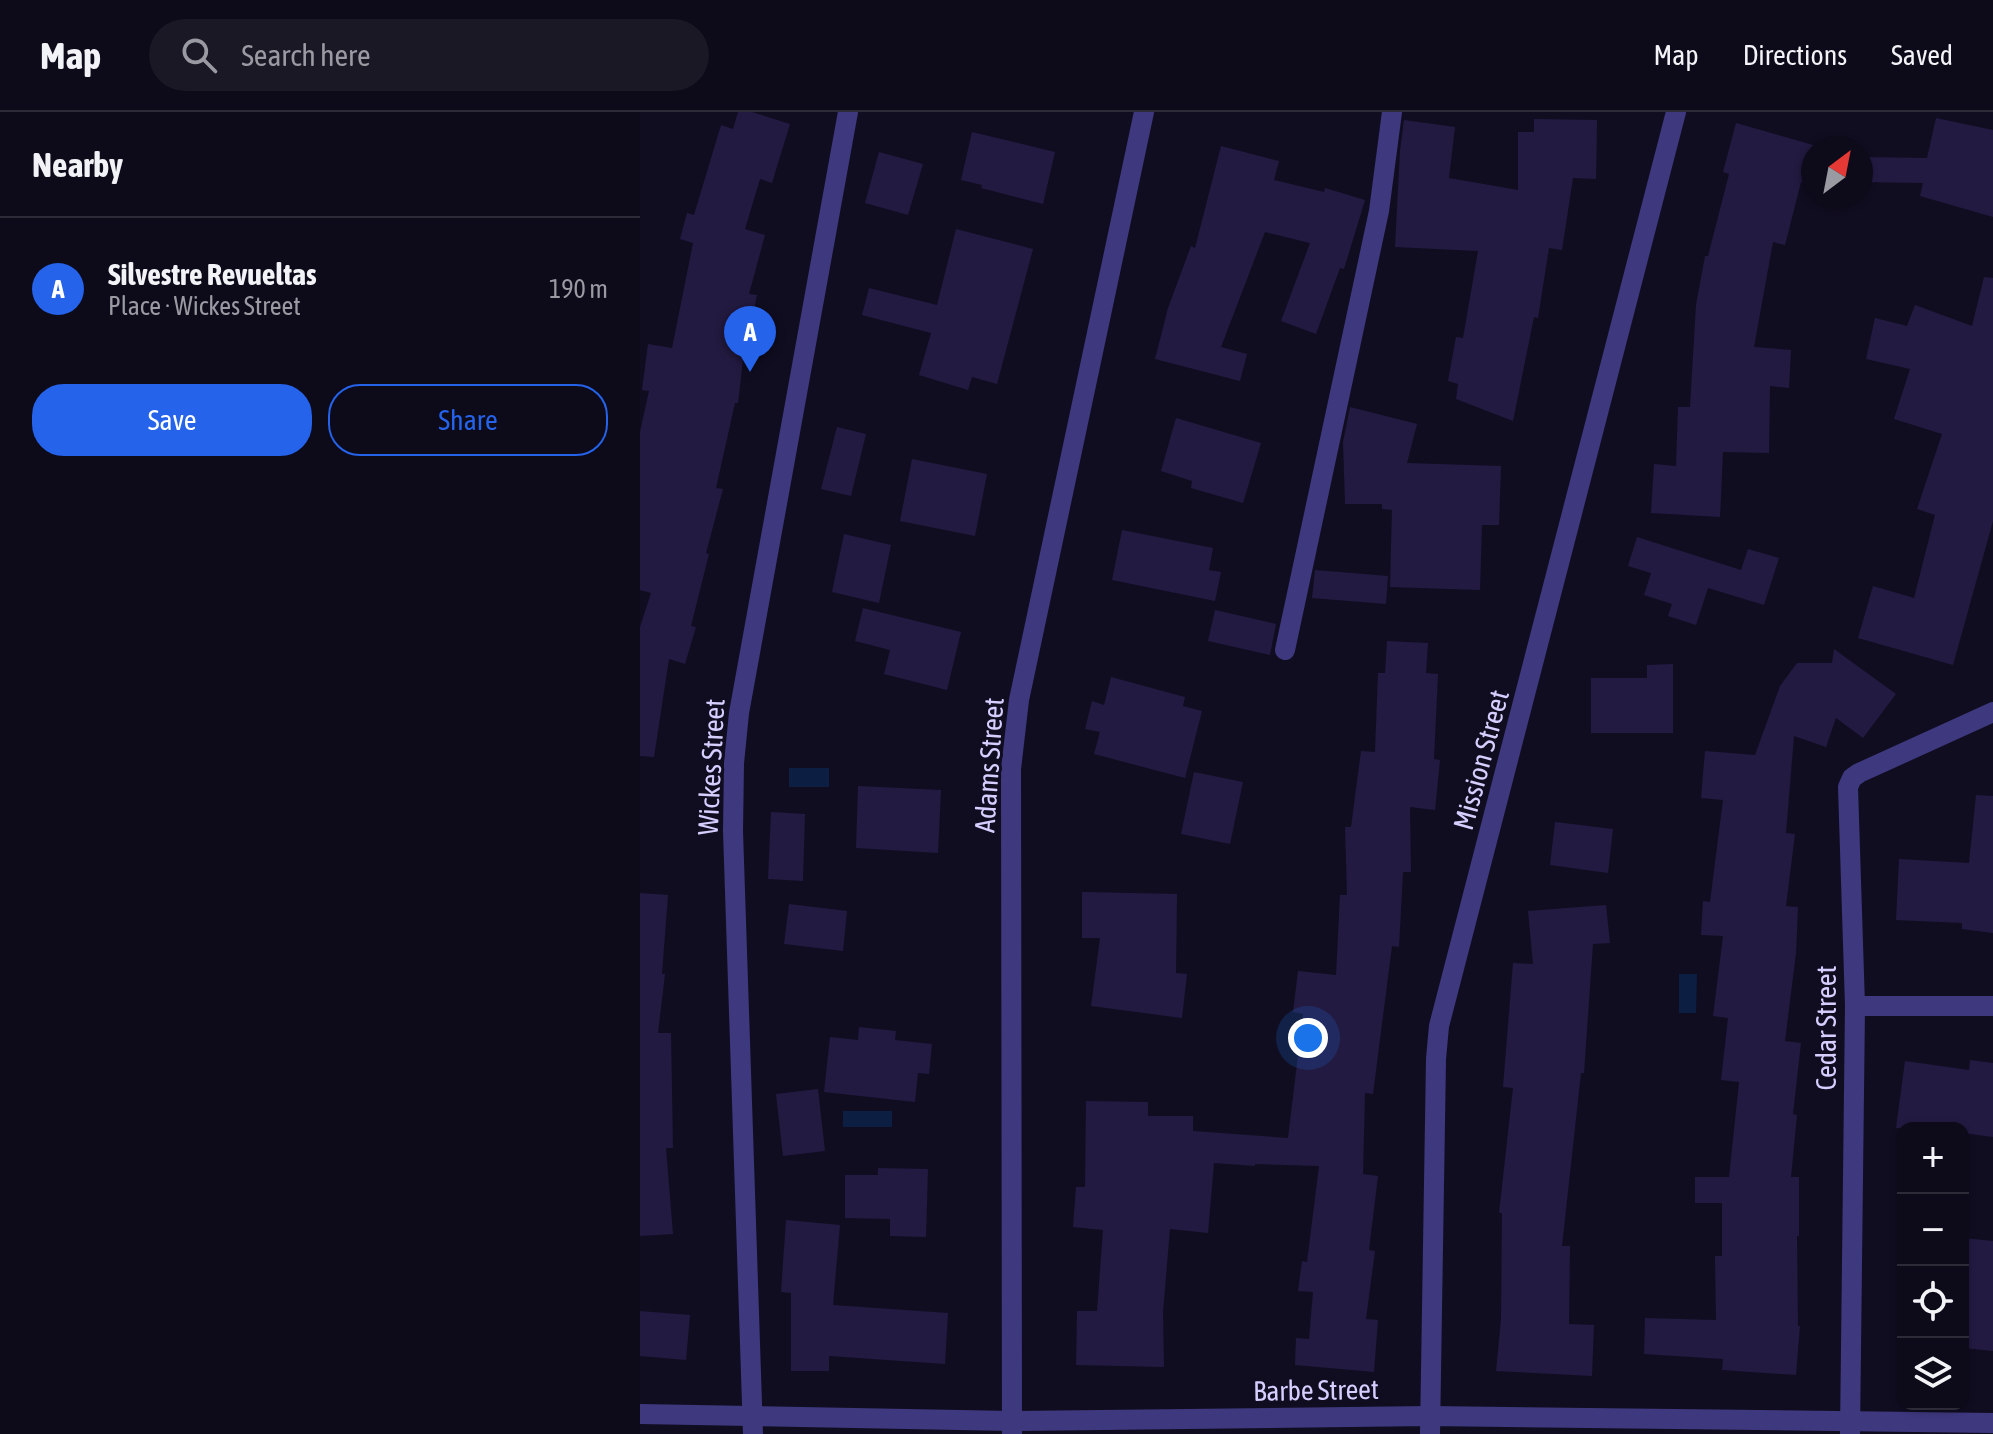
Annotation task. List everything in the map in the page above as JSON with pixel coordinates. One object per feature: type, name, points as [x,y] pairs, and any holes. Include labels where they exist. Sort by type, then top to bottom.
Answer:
[{"type":"street","name":"Wickes Street","points":[[753,1425],[733,831],[734,763],[739,713],[848,112]]},
{"type":"street","name":"Adams Street","points":[[1012,1427],[1011,769],[1019,700],[1144,112]]},
{"type":"street","points":[[1285,650],[1379,211],[1392,112]]},
{"type":"street","name":"Mission Street","points":[[1430,1425],[1435,1074],[1439,1026],[1676,112]]},
{"type":"street","name":"Cedar Street","points":[[1850,1427],[1855,1006],[1848,787],[1852,778],[1993,712]]},
{"type":"street","points":[[1855,1006],[1993,1006]]},
{"type":"street","name":"Barbe Street","points":[[640,1414],[753,1425],[1012,1427],[1850,1427],[1993,1423]]},
{"type":"water","points":[[789,768],[829,768],[829,787],[789,787]]},
{"type":"water","points":[[1679,974],[1697,974],[1696,1013],[1679,1013]]},
{"type":"water","points":[[843,1111],[892,1111],[892,1127],[843,1127]]},
{"type":"building","points":[[738,112],[752,112],[790,124],[772,183],[760,179],[745,229],[765,235],[749,294],[757,295],[745,342],[738,403],[735,403],[716,488],[723,489],[691,626],[696,627],[685,664],[669,659],[654,757],[640,756],[640,627],[651,593],[640,590],[640,432],[649,391],[642,390],[648,344],[672,348],[693,243],[680,239],[687,213],[694,215],[721,125],[733,129]]},
{"type":"building","points":[[1936,118],[1993,130],[1993,217],[1920,196],[1923,183],[1873,182],[1873,157],[1927,158]]},
{"type":"building","points":[[1534,119],[1597,120],[1596,179],[1573,178],[1562,250],[1549,248],[1538,318],[1534,317],[1513,421],[1456,399],[1458,384],[1448,381],[1456,337],[1463,338],[1478,251],[1395,247],[1400,151],[1404,120],[1455,127],[1449,178],[1518,190],[1518,132],[1534,132]]},
{"type":"building","points":[[1736,123],[1801,142],[1801,182],[1785,245],[1773,242],[1754,347],[1791,350],[1789,388],[1770,386],[1769,453],[1723,452],[1720,517],[1651,513],[1654,464],[1676,466],[1678,407],[1690,407],[1696,305],[1705,256],[1708,256],[1729,174],[1723,172]]},
{"type":"building","points":[[972,132],[1055,152],[1043,204],[961,180]]},
{"type":"building","points":[[1221,146],[1279,161],[1274,180],[1324,192],[1325,188],[1365,200],[1344,269],[1340,268],[1316,334],[1281,321],[1310,243],[1265,232],[1221,347],[1247,354],[1240,381],[1155,359],[1168,308],[1191,246],[1195,248]]},
{"type":"building","points":[[879,152],[923,164],[908,215],[865,203]]},
{"type":"building","points":[[956,229],[1033,249],[997,384],[972,377],[968,390],[919,375],[931,333],[862,315],[869,288],[937,305]]},
{"type":"building","points":[[1984,277],[1993,278],[1993,521],[1953,665],[1858,638],[1873,586],[1914,598],[1935,515],[1917,509],[1942,434],[1894,419],[1910,369],[1866,359],[1875,318],[1907,326],[1915,305],[1972,326]]},
{"type":"building","points":[[1350,407],[1417,424],[1407,463],[1501,466],[1499,525],[1482,525],[1480,590],[1390,587],[1392,510],[1382,509],[1382,504],[1345,504],[1343,442]]},
{"type":"building","points":[[1176,418],[1261,443],[1243,503],[1191,488],[1192,481],[1161,471]]},
{"type":"building","points":[[837,427],[866,434],[851,496],[821,489]]},
{"type":"building","points":[[912,459],[987,474],[975,536],[900,521]]},
{"type":"building","points":[[1122,530],[1213,548],[1209,570],[1221,572],[1215,601],[1112,580]]},
{"type":"building","points":[[844,534],[891,545],[879,603],[832,592]]},
{"type":"building","points":[[1637,537],[1741,570],[1748,549],[1779,558],[1764,605],[1708,588],[1696,625],[1668,616],[1672,604],[1644,595],[1651,573],[1628,566]]},
{"type":"building","points":[[1315,570],[1388,576],[1386,604],[1312,598]]},
{"type":"building","points":[[863,608],[961,632],[947,690],[884,674],[890,650],[855,641]]},
{"type":"building","points":[[1215,610],[1276,624],[1270,655],[1208,641]]},
{"type":"building","points":[[1387,641],[1428,643],[1426,673],[1438,674],[1434,759],[1440,760],[1435,810],[1410,807],[1411,872],[1403,872],[1399,947],[1392,946],[1373,1094],[1365,1093],[1363,1174],[1378,1176],[1369,1250],[1375,1251],[1366,1319],[1378,1320],[1374,1372],[1295,1365],[1296,1338],[1309,1339],[1313,1292],[1298,1291],[1302,1261],[1307,1262],[1319,1166],[1214,1163],[1208,1233],[1170,1229],[1163,1312],[1164,1367],[1076,1365],[1077,1311],[1097,1311],[1103,1230],[1073,1227],[1076,1187],[1085,1187],[1086,1101],[1148,1102],[1148,1116],[1193,1116],[1193,1131],[1288,1138],[1303,1014],[1293,1012],[1298,971],[1336,975],[1340,895],[1347,895],[1345,827],[1351,827],[1361,751],[1375,752],[1378,673],[1385,673]]},
{"type":"building","points":[[1834,649],[1896,694],[1863,738],[1836,718],[1826,747],[1794,736],[1786,833],[1795,834],[1786,906],[1798,907],[1796,953],[1785,1041],[1801,1043],[1793,1114],[1797,1115],[1791,1177],[1799,1177],[1800,1326],[1796,1375],[1722,1370],[1723,1359],[1644,1354],[1645,1318],[1716,1320],[1715,1256],[1722,1256],[1722,1203],[1695,1203],[1695,1177],[1729,1177],[1739,1082],[1721,1080],[1728,1018],[1713,1016],[1723,936],[1701,935],[1703,901],[1710,902],[1723,800],[1701,798],[1705,751],[1755,755],[1780,686],[1797,663],[1832,663]]},
{"type":"building","points":[[1673,664],[1673,733],[1591,733],[1591,678],[1647,678],[1647,665]]},
{"type":"building","points":[[1111,677],[1185,697],[1183,706],[1202,711],[1185,778],[1094,754],[1100,732],[1085,729],[1092,701],[1104,705]]},
{"type":"building","points":[[1194,772],[1243,782],[1230,844],[1181,834]]},
{"type":"building","points":[[858,786],[941,790],[938,853],[856,848]]},
{"type":"building","points":[[1976,795],[1993,796],[1993,933],[1962,929],[1962,923],[1896,920],[1899,859],[1969,863]]},
{"type":"building","points":[[771,812],[805,814],[803,881],[768,879]]},
{"type":"building","points":[[1555,822],[1613,829],[1608,873],[1550,865]]},
{"type":"building","points":[[1082,892],[1177,894],[1176,973],[1187,974],[1182,1018],[1091,1006],[1100,938],[1082,938]]},
{"type":"building","points":[[640,893],[668,895],[662,974],[665,974],[658,1033],[671,1033],[673,1148],[666,1148],[673,1234],[640,1236]]},
{"type":"building","points":[[789,904],[847,911],[843,951],[784,944]]},
{"type":"building","points":[[1606,905],[1610,943],[1593,944],[1584,1073],[1581,1073],[1562,1246],[1570,1246],[1569,1324],[1594,1325],[1592,1376],[1496,1371],[1501,1319],[1502,1213],[1499,1213],[1513,1088],[1503,1087],[1513,963],[1533,964],[1528,911]]},
{"type":"building","points":[[859,1027],[896,1031],[895,1040],[932,1044],[929,1074],[918,1073],[915,1102],[824,1092],[830,1037],[858,1040]]},
{"type":"building","points":[[1970,1060],[1993,1063],[1993,1137],[1969,1134],[1969,1122],[1897,1122],[1896,1128],[1905,1061],[1969,1070]]},
{"type":"building","points":[[818,1089],[825,1151],[783,1156],[776,1094]]},
{"type":"building","points":[[878,1168],[928,1169],[926,1237],[890,1236],[890,1219],[845,1218],[845,1175],[878,1175]]},
{"type":"building","points":[[786,1220],[840,1225],[833,1305],[948,1313],[945,1364],[829,1356],[829,1371],[791,1371],[791,1293],[781,1292]]},
{"type":"building","points":[[1969,1239],[1993,1241],[1993,1351],[1969,1349]]},
{"type":"building","points":[[640,1311],[690,1315],[686,1360],[640,1356]]},
{"type":"place","name":"Silvestre Revueltas","points":[[750,372]]}]
